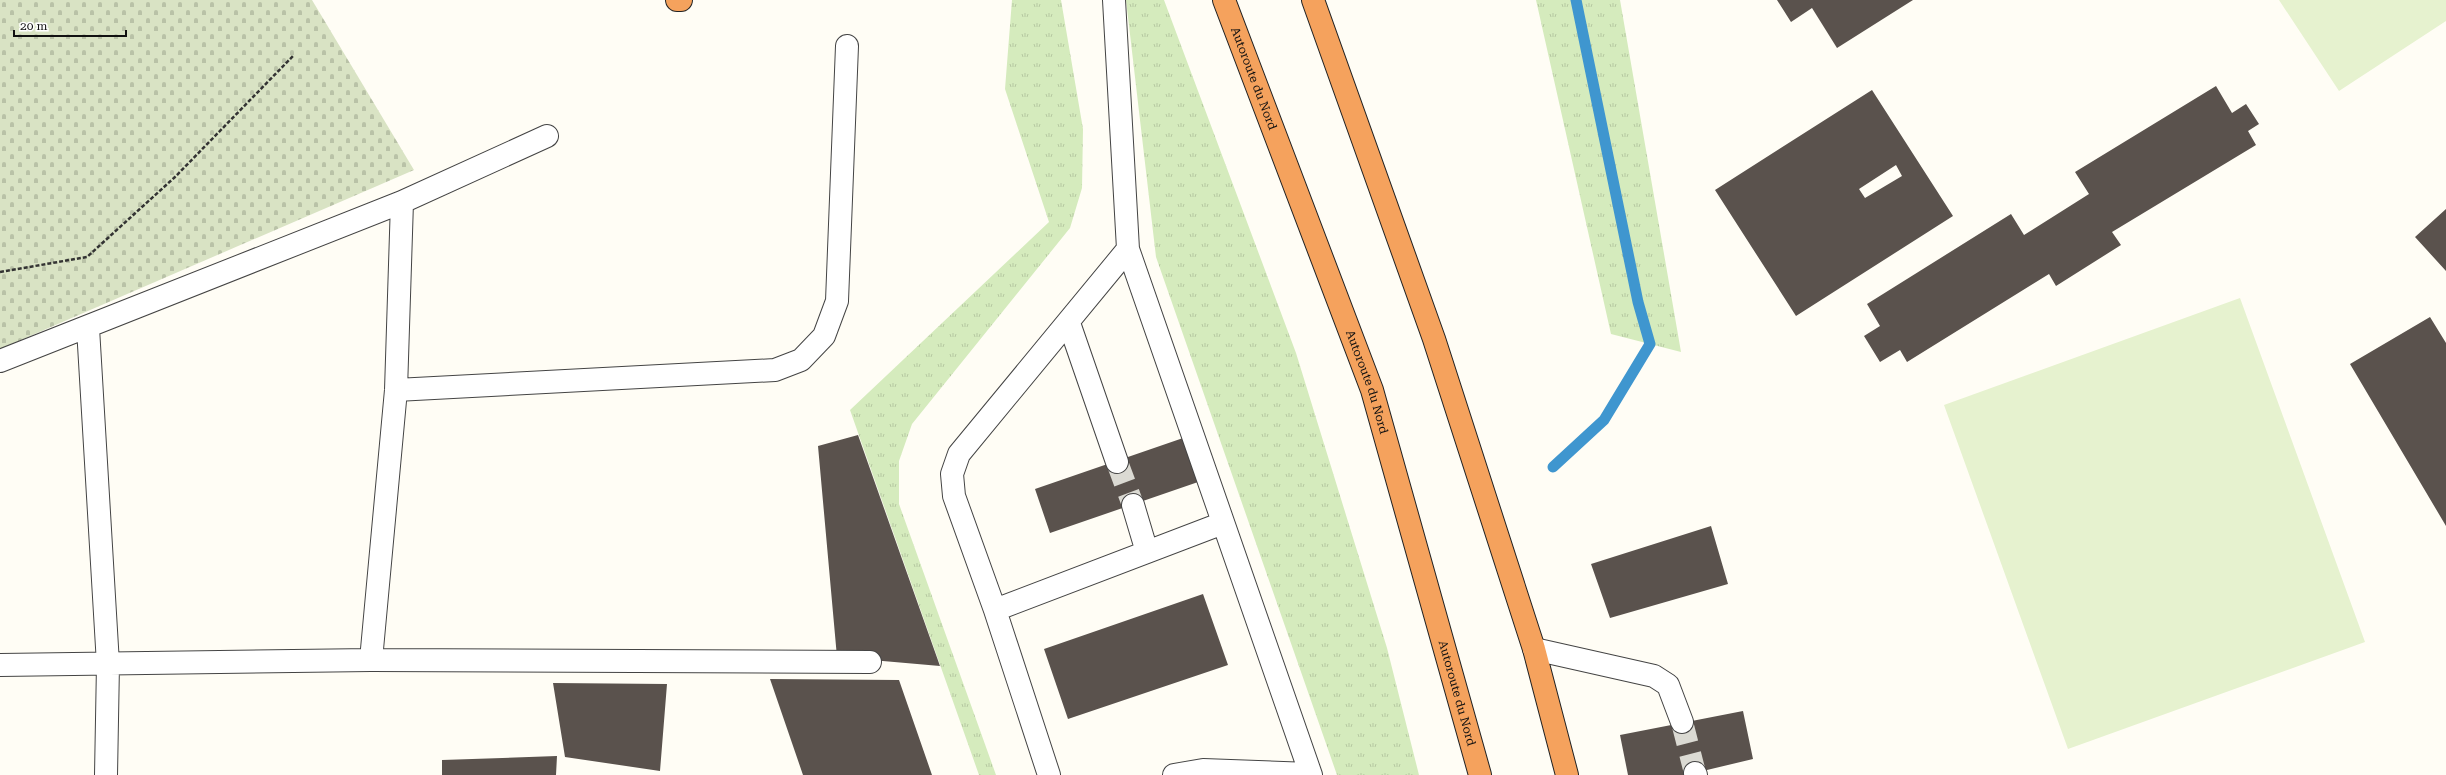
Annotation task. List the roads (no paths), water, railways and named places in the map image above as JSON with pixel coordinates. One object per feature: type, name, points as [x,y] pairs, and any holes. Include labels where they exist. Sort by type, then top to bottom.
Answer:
[{"type":"highway","name":"Autoroute du Nord","points":[[1224,0],[1372,390],[1480,775]]},
{"type":"highway","points":[[1313,0],[1434,339],[1534,649],[1567,775]]},
{"type":"street","points":[[1114,0],[1128,249],[1310,775],[1203,770],[1174,775]]},
{"type":"street","points":[[396,390],[775,370],[801,360],[824,336],[837,301],[847,46]]},
{"type":"street","points":[[0,361],[88,328],[402,202],[547,136]]},
{"type":"street","points":[[371,660],[396,390],[402,202]]},
{"type":"street","points":[[1049,775],[995,610],[954,496],[952,474],[959,454],[1069,323],[1128,249]]},
{"type":"street","points":[[1069,323],[1117,462]]},
{"type":"street","points":[[88,328],[108,664],[106,775]]},
{"type":"street","points":[[1133,505],[1147,552]]},
{"type":"street","points":[[995,610],[1223,523]]},
{"type":"street","points":[[1534,649],[1654,676],[1668,685],[1682,722]]},
{"type":"street","points":[[0,665],[371,660],[870,662]]},
{"type":"waterway","points":[[1553,467],[1604,420],[1650,344],[1638,302],[1576,0]]},
{"type":"tunnel","points":[[1117,462],[1133,505]]},
{"type":"tunnel","points":[[1682,722],[1695,773]]}]
